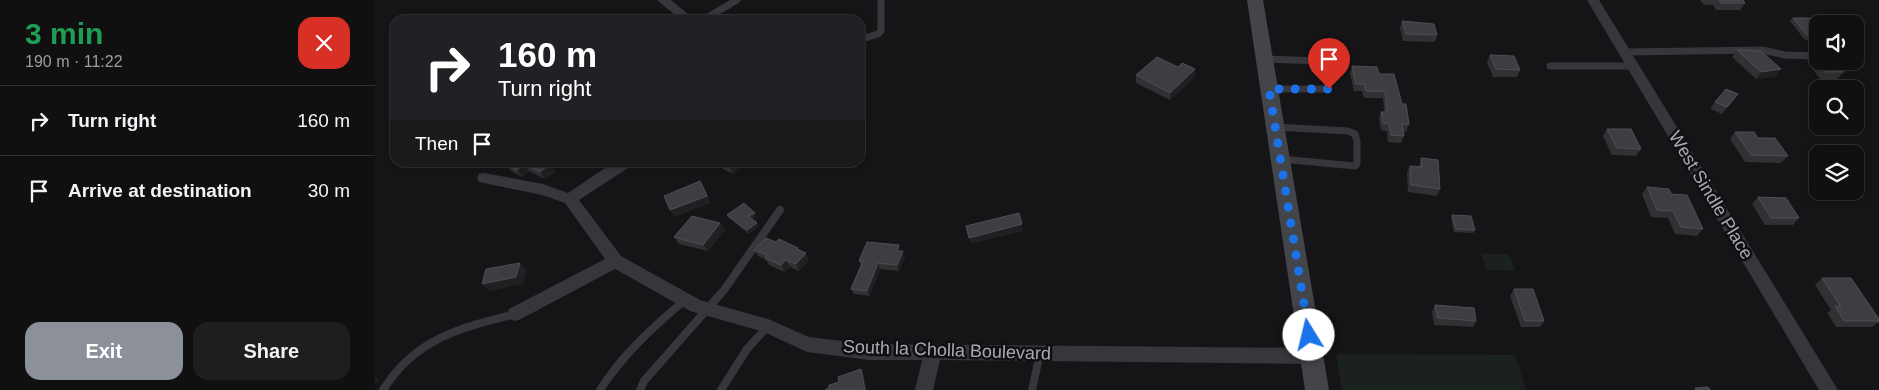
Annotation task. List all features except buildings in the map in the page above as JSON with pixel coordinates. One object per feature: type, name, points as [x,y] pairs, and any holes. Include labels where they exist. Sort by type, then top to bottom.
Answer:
[{"type":"street","points":[[663,0],[682,15]]},
{"type":"street","points":[[1255,0],[1317,390]]},
{"type":"street","name":"West Sindle Place","points":[[1593,0],[1829,390]]},
{"type":"street","points":[[484,178],[543,190],[570,199],[619,167]]},
{"type":"street","name":"South la Cholla Boulevard","points":[[570,199],[615,261],[696,306],[768,326],[807,344],[869,352],[1313,356]]},
{"type":"street","points":[[515,314],[615,261]]},
{"type":"street","points":[[924,390],[933,352]]},
{"type":"lane","points":[[712,15],[737,0]]},
{"type":"lane","points":[[865,38],[881,31],[881,0]]},
{"type":"lane","points":[[1625,52],[1762,50],[1785,55],[1809,56]]},
{"type":"lane","points":[[1264,58],[1323,61],[1329,89],[1269,89]]},
{"type":"lane","points":[[1550,66],[1633,66]]},
{"type":"lane","points":[[1275,127],[1348,131],[1355,134],[1357,140],[1357,164],[1355,166],[1281,159]]},
{"type":"lane","points":[[640,390],[644,382],[708,309],[780,210]]},
{"type":"lane","points":[[600,390],[606,379],[649,330],[685,300]]},
{"type":"lane","points":[[383,390],[396,369],[411,355],[429,343],[482,322],[515,314]]},
{"type":"lane","points":[[721,390],[732,369],[768,326]]},
{"type":"lane","points":[[1032,390],[1040,353]]},
{"type":"shaded area","points":[[1481,254],[1509,254],[1515,271],[1487,270]]},
{"type":"shaded area","points":[[1336,354],[1515,355],[1526,390],[1342,390]]},
{"type":"route","points":[[1309,335],[1269,89],[1329,89]]}]
